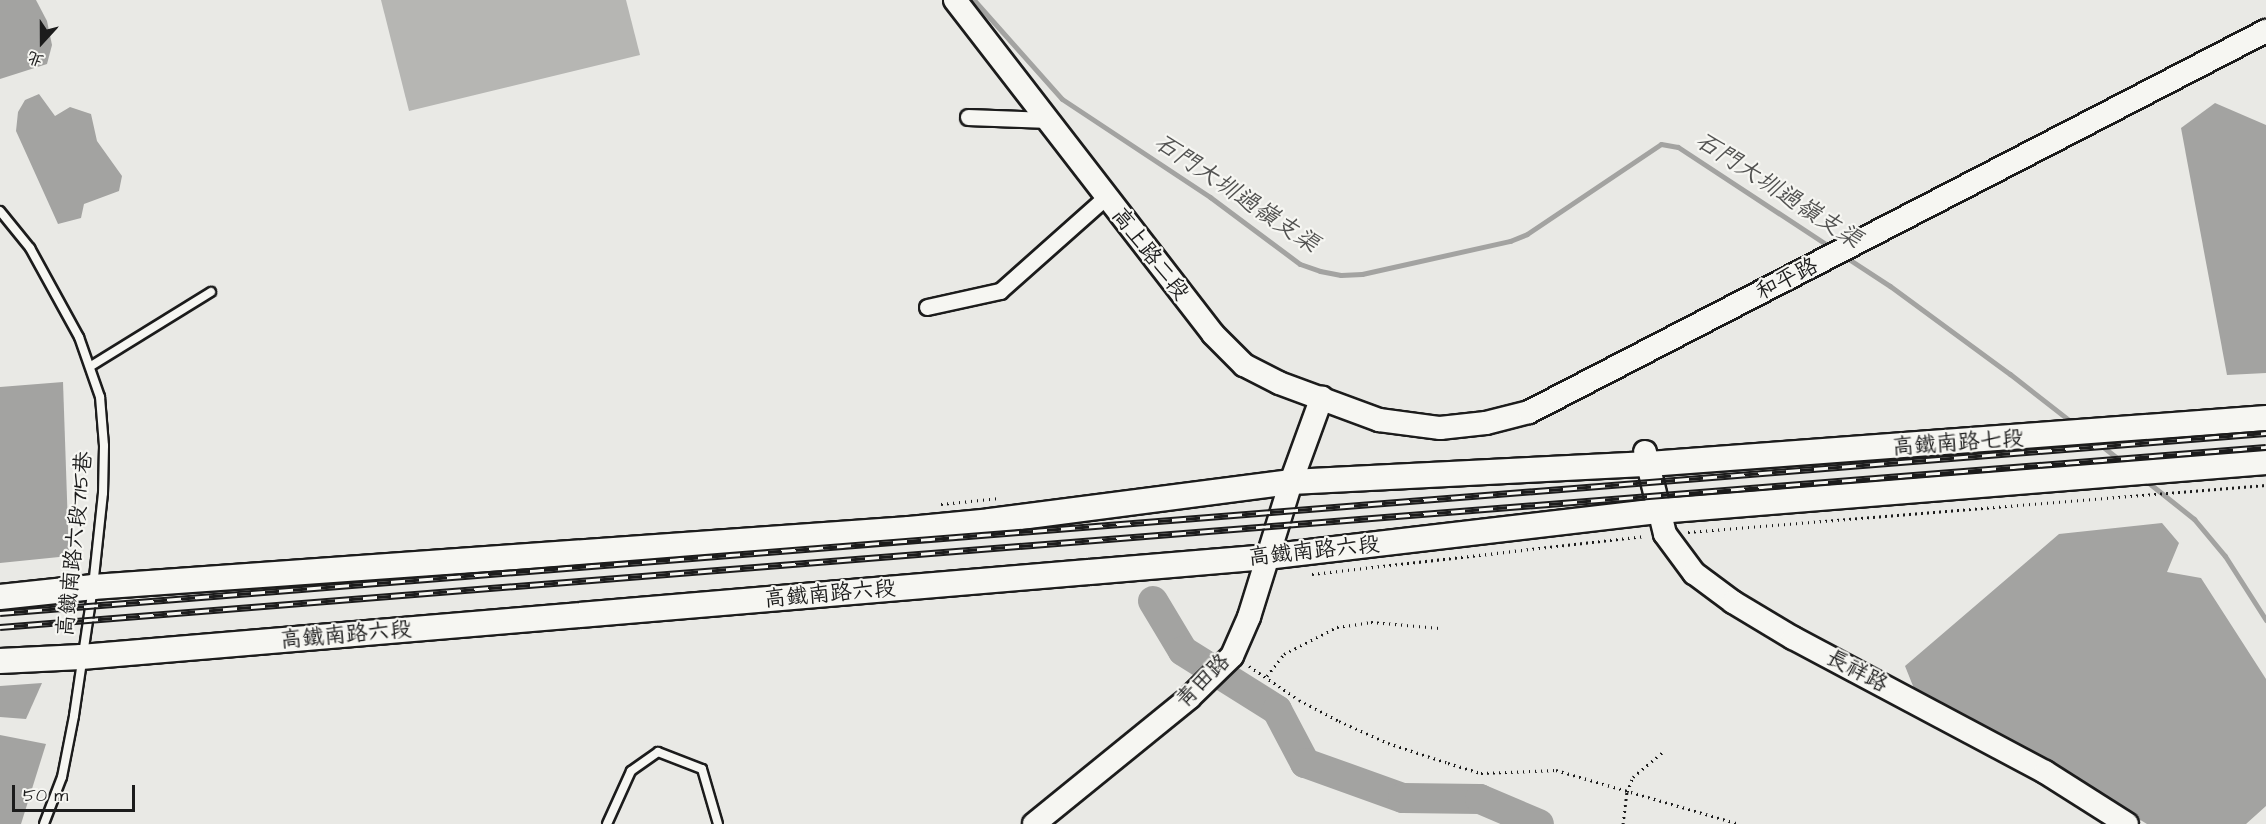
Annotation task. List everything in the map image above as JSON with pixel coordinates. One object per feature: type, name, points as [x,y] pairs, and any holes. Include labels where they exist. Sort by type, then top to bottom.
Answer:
[{"type":"main road","name":"高鐵南路七段","points":[[1647,458],[2090,433],[2266,418]]},
{"type":"main road","points":[[0,597],[93,587],[909,529],[990,521],[1291,482],[1647,458]]},
{"type":"main road","name":"高鐵南路七段","points":[[1659,511],[2266,462]]},
{"type":"main road","name":"高鐵南路六段","points":[[0,661],[81,657],[1266,557],[1659,511]]},
{"type":"street","name":"高上路二段","points":[[955,0],[1213,334],[1244,365],[1279,383],[1322,397]]},
{"type":"street","name":"和平路","points":[[1322,397],[1379,420],[1440,428],[1486,423],[1528,412],[2266,31]]},
{"type":"street","points":[[968,117],[1048,120]]},
{"type":"street","points":[[927,307],[1000,291],[1106,197]]},
{"type":"street","points":[[1291,482],[1322,397]]},
{"type":"street","name":"長祥路","points":[[1647,458],[1665,534],[1694,573],[1733,602],[1793,638],[2045,772],[2127,824]]},
{"type":"street","name":"青田路","points":[[1034,824],[1218,668],[1250,617],[1266,557],[1291,482]]},
{"type":"lane","name":"高鐵南路六段715巷","points":[[0,211],[30,248],[79,337],[100,397],[104,446],[103,493],[93,587],[74,716],[62,777],[44,824]]},
{"type":"lane","points":[[91,366],[211,292]]},
{"type":"lane","points":[[606,824],[631,771],[658,752],[702,769],[718,824]]},
{"type":"path","points":[[2158,495],[2266,485]]},
{"type":"path","points":[[1267,676],[1284,654],[1336,627],[1371,622],[1440,628]]},
{"type":"path","points":[[1218,668],[1267,676],[1299,700],[1339,721],[1388,742],[1481,773],[1556,770],[1739,824]]},
{"type":"path","points":[[1623,824],[1627,792],[1633,777],[1662,753]]},
{"type":"shaded area","points":[[0,0],[36,0],[47,21],[52,45],[47,64],[0,79]]},
{"type":"shaded area","points":[[39,94],[55,116],[70,107],[91,114],[97,141],[122,176],[119,191],[84,204],[81,218],[58,224],[16,131],[18,112],[25,100]]},
{"type":"shaded area","points":[[2215,103],[2266,125],[2266,373],[2227,375],[2181,128]]},
{"type":"shaded area","points":[[63,382],[69,556],[0,563],[0,387]]},
{"type":"shaded area","points":[[2162,523],[2179,543],[2167,572],[2201,578],[2266,679],[2266,806],[2246,824],[2147,824],[2013,743],[1915,691],[1905,666],[2059,534]]},
{"type":"shaded area","points":[[42,683],[26,719],[0,717],[0,686]]},
{"type":"shaded area","points":[[0,735],[46,744],[21,824],[0,824]]},
{"type":"building","points":[[381,0],[626,0],[640,55],[409,111]]},
{"type":"waterway","name":"石門大圳過嶺支渠","points":[[974,0],[1062,99],[1210,197],[1300,264],[1320,271],[1341,275],[1362,274],[1510,241],[1527,234],[1661,144],[1678,147],[1832,248]]},
{"type":"waterway","name":"石門大圳過嶺支渠","points":[[1844,256],[1890,286],[2074,424]]},
{"type":"waterway","name":"石門大圳過嶺支渠","points":[[2093,439],[2126,465]]},
{"type":"waterway","name":"石門大圳過嶺支渠","points":[[2145,480],[2194,519],[2225,556],[2266,620]]},
{"type":"waterway","points":[[1153,601],[1183,651],[1277,710],[1305,763],[1403,798],[1480,799],[1539,824]]},
{"type":"railway","points":[[0,613],[2266,433]]},
{"type":"railway","points":[[0,627],[2266,447]]}]
